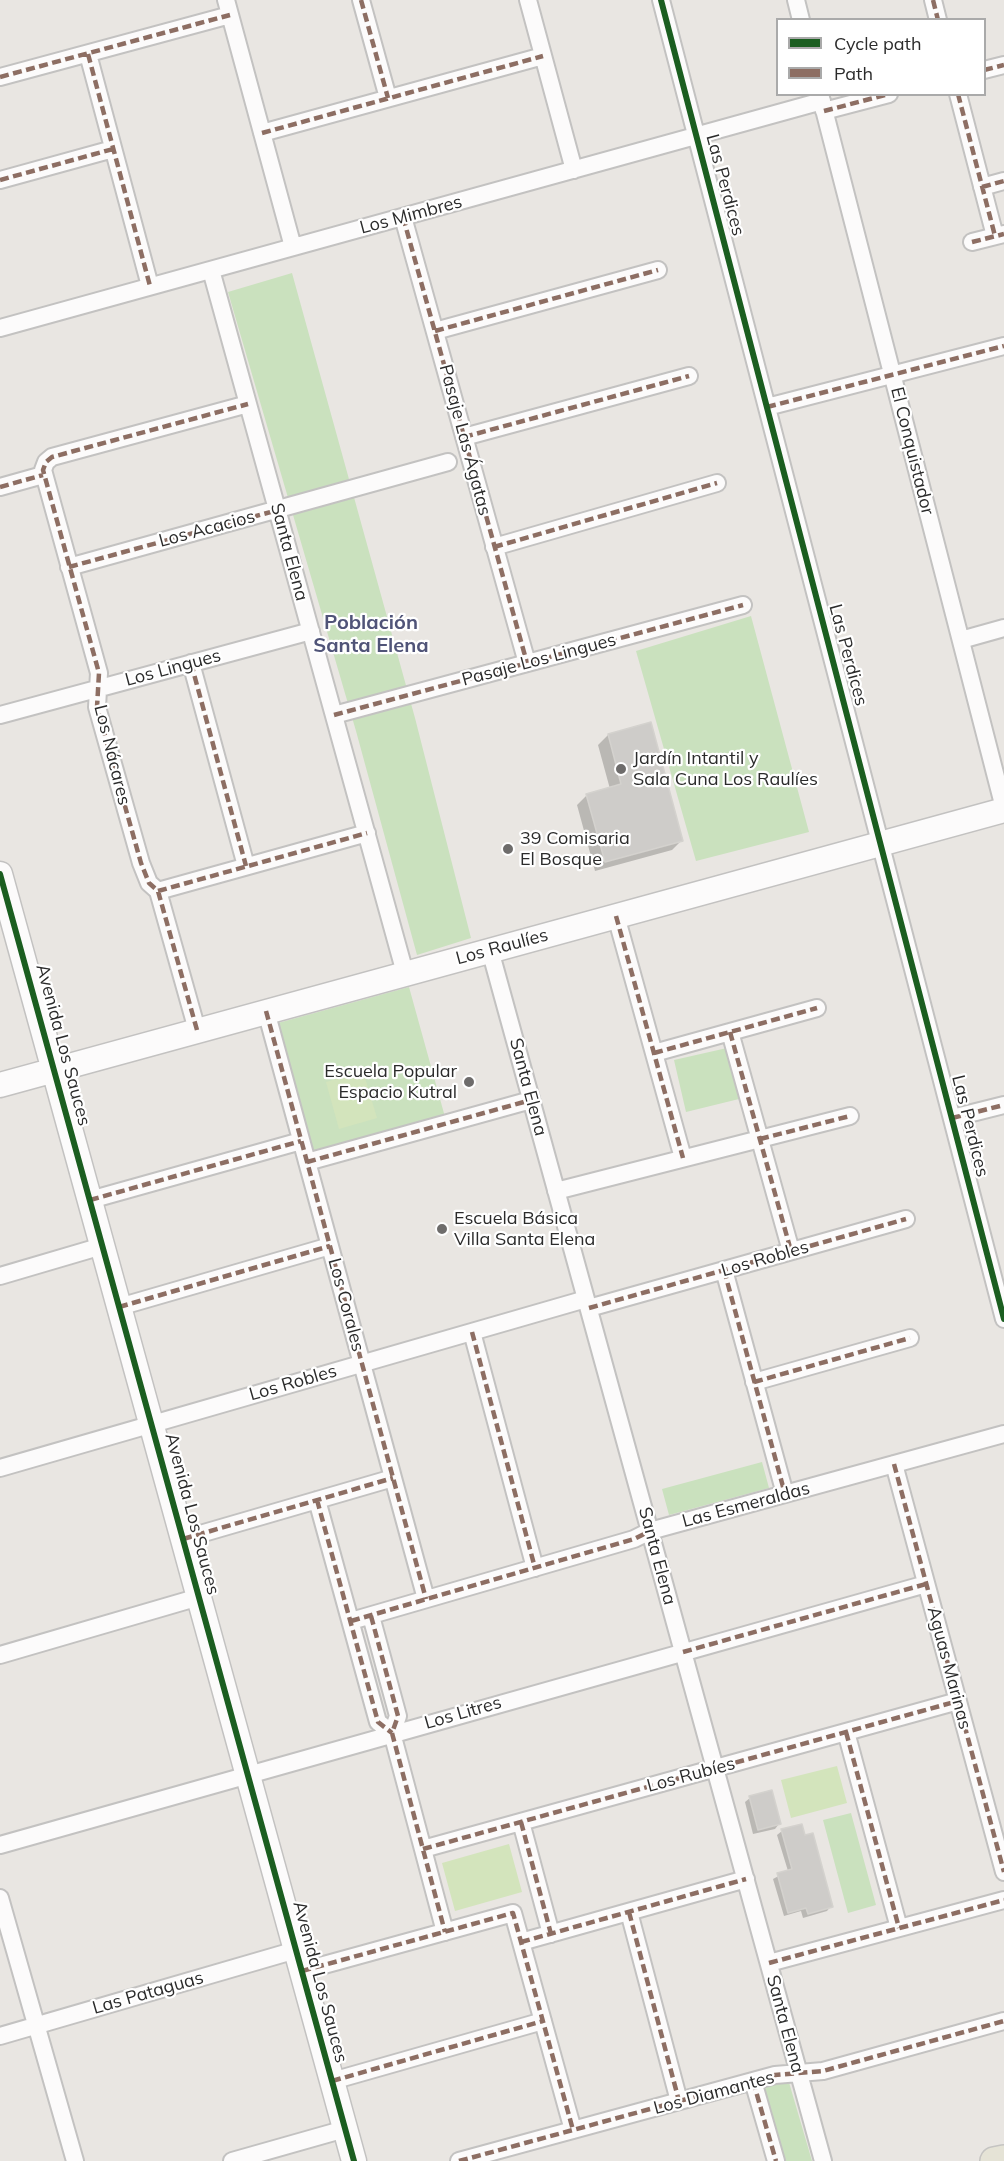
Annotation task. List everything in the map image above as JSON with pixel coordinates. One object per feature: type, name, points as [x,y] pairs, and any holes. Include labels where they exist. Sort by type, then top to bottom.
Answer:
[{"type":"main road","points":[[994,2161],[1004,2159]]},
{"type":"street","points":[[361,0],[388,98]]},
{"type":"street","points":[[528,0],[574,170]]},
{"type":"street","name":"Las Perdices","points":[[661,0],[1004,1318]]},
{"type":"street","points":[[796,0],[800,18]]},
{"type":"street","points":[[933,0],[938,18]]},
{"type":"street","points":[[0,77],[88,54],[228,7],[293,247]]},
{"type":"street","points":[[88,54],[150,286]]},
{"type":"street","points":[[262,133],[543,56]]},
{"type":"street","points":[[986,70],[1004,65]]},
{"type":"street","name":"Los Mimbres","points":[[0,328],[822,102],[872,96]]},
{"type":"street","points":[[959,96],[982,186],[1000,235],[972,242]]},
{"type":"street","name":"El Conquistador","points":[[822,102],[1004,809]]},
{"type":"street","points":[[0,180],[113,149]]},
{"type":"street","points":[[982,186],[1004,181]]},
{"type":"street","name":"Pasaje Las Ágatas","points":[[403,217],[527,663]]},
{"type":"street","name":"Santa Elena","points":[[211,270],[405,973]]},
{"type":"street","points":[[435,331],[658,270]]},
{"type":"street","points":[[767,407],[1004,346]]},
{"type":"street","points":[[464,437],[689,376]]},
{"type":"street","points":[[0,487],[43,475],[44,466],[52,457],[248,404]]},
{"type":"street","name":"Los Acacios","points":[[69,567],[448,462]]},
{"type":"street","name":"Los Nácares","points":[[43,475],[99,673],[98,707],[141,863],[149,883],[158,891],[197,1030]]},
{"type":"street","points":[[494,547],[717,483]]},
{"type":"street","name":"Pasaje Los Lingues","points":[[334,715],[743,605]]},
{"type":"street","points":[[961,640],[1004,628]]},
{"type":"street","name":"Los Lingues","points":[[0,715],[311,631]]},
{"type":"street","points":[[191,663],[246,866]]},
{"type":"street","name":"Los Raulíes","points":[[0,1085],[1004,809]]},
{"type":"street","points":[[158,891],[367,832]]},
{"type":"street","name":"Avenida Los Sauces","points":[[2,887],[354,2161]]},
{"type":"street","points":[[616,916],[683,1158]]},
{"type":"street","name":"Santa Elena","points":[[490,950],[823,2161]]},
{"type":"street","points":[[654,1053],[818,1008]]},
{"type":"street","name":"Los Corales","points":[[266,1011],[426,1599]]},
{"type":"street","points":[[730,1032],[791,1251]]},
{"type":"street","points":[[307,1162],[531,1100]]},
{"type":"street","points":[[952,1118],[1004,1105]]},
{"type":"street","points":[[556,1191],[850,1116]]},
{"type":"street","points":[[90,1200],[301,1141]]},
{"type":"street","name":"Los Robles","points":[[0,1468],[472,1332],[724,1270],[906,1220]]},
{"type":"street","points":[[0,1276],[102,1246]]},
{"type":"street","points":[[119,1307],[330,1246]]},
{"type":"street","points":[[724,1270],[785,1494]]},
{"type":"street","points":[[472,1332],[536,1568]]},
{"type":"street","points":[[754,1382],[910,1338]]},
{"type":"street","name":"Las Esmeraldas","points":[[351,1621],[634,1539],[650,1531],[1004,1434]]},
{"type":"street","name":"Aguas Marinas","points":[[894,1464],[1004,1872]]},
{"type":"street","points":[[183,1539],[393,1478]]},
{"type":"street","points":[[317,1500],[378,1722],[392,1733]]},
{"type":"street","name":"Los Litres","points":[[0,1845],[247,1773],[926,1584]]},
{"type":"street","points":[[0,1655],[199,1597]]},
{"type":"street","points":[[371,1616],[398,1716],[392,1733],[445,1932]]},
{"type":"street","name":"Los Rubíes","points":[[423,1849],[958,1701]]},
{"type":"street","points":[[846,1732],[899,1928]]},
{"type":"street","points":[[521,1822],[551,1934]]},
{"type":"street","points":[[573,2130],[521,1942],[746,1880]]},
{"type":"street","points":[[0,1898],[75,2161]]},
{"type":"street","points":[[769,1964],[1004,1900]]},
{"type":"street","points":[[629,1912],[680,2101]]},
{"type":"street","name":"Las Pataguas","points":[[0,2036],[299,1960],[445,1932],[513,1913],[521,1942]]},
{"type":"street","points":[[332,2081],[543,2021]]},
{"type":"street","name":"Los Diamantes","points":[[459,2161],[775,2075],[823,2072],[1004,2021]]},
{"type":"street","points":[[753,2081],[776,2161]]},
{"type":"street","points":[[232,2161],[345,2129]]},
{"type":"green space","points":[[292,273],[415,718],[471,938],[417,955],[356,731],[228,292]]},
{"type":"green space","points":[[751,616],[809,832],[696,861],[636,651]]},
{"type":"green space","points":[[409,987],[445,1117],[314,1153],[278,1023]]},
{"type":"green space","points":[[727,1048],[739,1099],[686,1112],[674,1060]]},
{"type":"green space","points":[[363,1071],[377,1118],[339,1129],[326,1082]]},
{"type":"green space","points":[[762,1462],[769,1488],[669,1515],[662,1489]]},
{"type":"green space","points":[[837,1766],[847,1803],[791,1818],[781,1780]]},
{"type":"green space","points":[[851,1813],[876,1905],[848,1913],[823,1820]]},
{"type":"green space","points":[[509,1844],[522,1892],[455,1911],[442,1863]]},
{"type":"green space","points":[[788,2079],[812,2161],[784,2161],[763,2087]]},
{"type":"building","points":[[651,722],[683,841],[605,862],[586,794],[621,784],[608,734]]},
{"type":"building","points":[[772,1790],[781,1824],[758,1830],[749,1796]]},
{"type":"building","points":[[802,1824],[805,1835],[813,1833],[833,1907],[808,1914],[806,1908],[788,1913],[777,1873],[792,1869],[781,1829]]},
{"type":"marked path","points":[[361,0],[388,98]]},
{"type":"marked path","points":[[933,0],[938,18]]},
{"type":"marked path","points":[[0,77],[230,15]]},
{"type":"marked path","points":[[88,54],[150,286]]},
{"type":"marked path","points":[[262,133],[543,56]]},
{"type":"marked path","points":[[986,70],[1004,65]]},
{"type":"marked path","points":[[824,111],[881,96]]},
{"type":"marked path","points":[[959,96],[995,236]]},
{"type":"marked path","points":[[0,180],[113,149]]},
{"type":"marked path","points":[[982,187],[1004,181]]},
{"type":"marked path","points":[[403,217],[527,663]]},
{"type":"marked path","points":[[972,242],[1004,234]]},
{"type":"marked path","points":[[435,331],[658,270]]},
{"type":"marked path","points":[[767,407],[1004,346]]},
{"type":"marked path","points":[[464,437],[689,376]]},
{"type":"marked path","points":[[197,1030],[158,891],[149,883],[141,863],[97,707],[99,673],[43,470],[46,462],[52,457],[248,404]]},
{"type":"marked path","points":[[0,487],[43,475]]},
{"type":"marked path","points":[[494,547],[717,483]]},
{"type":"marked path","points":[[69,567],[278,510]]},
{"type":"marked path","points":[[334,715],[743,605]]},
{"type":"marked path","points":[[191,663],[246,866]]},
{"type":"marked path","points":[[158,891],[367,833]]},
{"type":"marked path","points":[[616,916],[683,1158]]},
{"type":"marked path","points":[[654,1053],[817,1008]]},
{"type":"marked path","points":[[266,1011],[426,1599]]},
{"type":"marked path","points":[[730,1032],[791,1251]]},
{"type":"marked path","points":[[307,1162],[531,1100]]},
{"type":"marked path","points":[[952,1118],[1004,1105]]},
{"type":"marked path","points":[[760,1139],[850,1116]]},
{"type":"marked path","points":[[90,1200],[301,1141]]},
{"type":"marked path","points":[[589,1308],[906,1219]]},
{"type":"marked path","points":[[119,1307],[330,1246]]},
{"type":"marked path","points":[[724,1270],[785,1494]]},
{"type":"marked path","points":[[472,1332],[535,1568]]},
{"type":"marked path","points":[[754,1382],[910,1338]]},
{"type":"marked path","points":[[894,1464],[1004,1872]]},
{"type":"marked path","points":[[183,1539],[393,1478]]},
{"type":"marked path","points":[[317,1500],[378,1722],[392,1733]]},
{"type":"marked path","points":[[351,1621],[634,1539],[650,1531]]},
{"type":"marked path","points":[[683,1652],[926,1584]]},
{"type":"marked path","points":[[371,1616],[398,1716],[392,1733],[445,1932]]},
{"type":"marked path","points":[[423,1849],[958,1701]]},
{"type":"marked path","points":[[846,1732],[899,1928]]},
{"type":"marked path","points":[[521,1822],[551,1934]]},
{"type":"marked path","points":[[521,1942],[746,1879]]},
{"type":"marked path","points":[[769,1963],[1004,1900]]},
{"type":"marked path","points":[[629,1912],[679,2101]]},
{"type":"marked path","points":[[302,1971],[513,1913],[573,2130]]},
{"type":"marked path","points":[[332,2081],[543,2021]]},
{"type":"marked path","points":[[459,2161],[775,2075],[823,2071],[1004,2021]]},
{"type":"marked path","points":[[753,2081],[776,2161]]},
{"type":"cycle path","points":[[661,0],[1004,1319]]},
{"type":"cycle path","points":[[0,874],[354,2161]]},
{"type":"place","name":"Jardín Intantil y Sala Cuna Los Raulíes","points":[[621,769]]},
{"type":"place","name":"39 Comisaria El Bosque","points":[[508,849]]},
{"type":"place","name":"Escuela Popular Espacio Kutral","points":[[469,1082]]},
{"type":"place","name":"Escuela Básica Villa Santa Elena","points":[[442,1229]]},
{"type":"district","name":"Población Santa Elena","points":[[371,634]]}]
